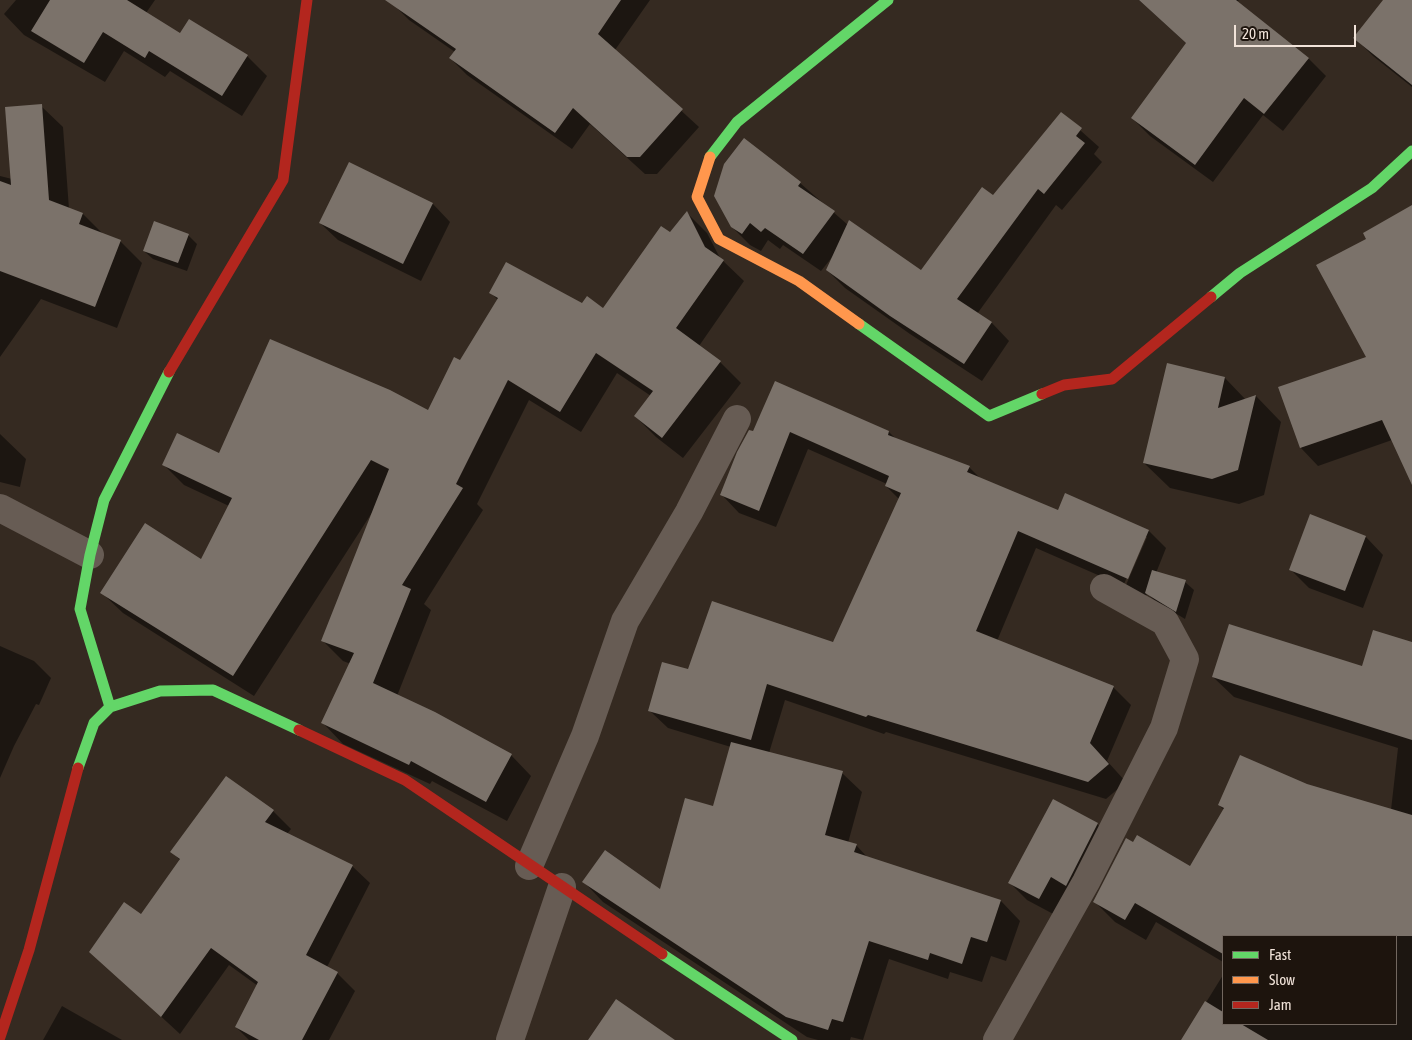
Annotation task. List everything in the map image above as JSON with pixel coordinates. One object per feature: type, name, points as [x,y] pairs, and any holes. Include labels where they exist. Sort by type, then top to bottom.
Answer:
[{"type":"street","points":[[110,708],[80,609],[90,555],[104,500],[161,386],[283,180],[307,0]]},
{"type":"street","points":[[888,0],[737,122],[710,156],[697,197],[719,239],[799,281],[989,416],[1064,385],[1112,379],[1240,273],[1372,188],[1412,151]]},
{"type":"street","points":[[529,866],[585,736],[626,621],[689,512],[737,419]]},
{"type":"street","points":[[0,508],[90,555]]},
{"type":"street","points":[[997,1040],[1086,882],[1164,728],[1184,659],[1165,622],[1104,588]]},
{"type":"street","points":[[0,1037],[29,950],[80,758],[94,723],[110,708],[160,692],[213,690],[405,780],[529,866],[792,1040]]},
{"type":"street","points":[[510,1040],[562,888]]},
{"type":"building","points":[[50,0],[127,0],[180,33],[189,19],[248,55],[222,96],[149,51],[145,58],[103,32],[84,63],[31,31]]},
{"type":"building","points":[[385,0],[621,0],[598,34],[683,109],[640,157],[627,157],[573,108],[555,133],[449,58],[456,49]]},
{"type":"building","points":[[1139,0],[1236,0],[1309,58],[1264,114],[1244,98],[1195,165],[1131,118],[1186,43]]},
{"type":"building","points":[[1383,0],[1412,0],[1412,85],[1353,38]]},
{"type":"building","points":[[42,104],[49,200],[83,213],[79,224],[121,240],[95,307],[0,271],[0,181],[11,185],[5,107]]},
{"type":"building","points":[[1061,112],[1082,128],[1076,136],[1085,143],[1044,194],[1038,189],[957,299],[992,322],[964,364],[890,316],[826,270],[849,220],[921,270],[982,187],[993,195]]},
{"type":"building","points":[[744,138],[801,182],[798,186],[835,211],[803,254],[765,228],[761,232],[750,223],[742,234],[731,227],[714,196],[724,164]]},
{"type":"building","points":[[349,162],[433,203],[403,264],[319,223]]},
{"type":"building","points":[[1412,205],[1412,485],[1382,420],[1300,448],[1278,387],[1366,357],[1316,265],[1366,239],[1363,233]]},
{"type":"building","points":[[687,211],[705,247],[724,260],[676,328],[721,361],[662,438],[634,416],[653,391],[596,353],[560,412],[508,380],[456,484],[463,488],[402,585],[411,589],[373,683],[435,712],[512,754],[486,802],[411,761],[409,765],[321,723],[354,653],[321,641],[389,469],[371,460],[233,676],[100,593],[145,523],[201,559],[232,498],[162,465],[177,433],[219,453],[270,339],[390,390],[428,410],[454,357],[460,360],[498,298],[489,293],[506,262],[582,303],[587,296],[603,308],[661,226],[670,232]]},
{"type":"building","points":[[154,221],[189,234],[178,263],[143,251]]},
{"type":"building","points":[[1167,363],[1225,377],[1218,408],[1256,395],[1238,470],[1212,479],[1143,463]]},
{"type":"building","points":[[775,381],[889,431],[888,435],[970,466],[967,472],[1058,510],[1065,493],[1149,530],[1128,579],[1018,531],[976,631],[1114,686],[1090,743],[1109,764],[1088,782],[868,715],[866,717],[767,684],[751,740],[648,711],[662,662],[688,669],[712,601],[833,642],[901,493],[885,486],[889,476],[790,432],[759,511],[720,495],[737,452],[749,430],[753,431]]},
{"type":"building","points":[[1310,514],[1366,536],[1345,591],[1289,570]]},
{"type":"building","points":[[1152,570],[1186,580],[1176,612],[1145,593]]},
{"type":"building","points":[[1229,624],[1362,666],[1373,630],[1412,642],[1412,740],[1212,677]]},
{"type":"building","points":[[731,742],[843,771],[825,835],[857,844],[854,852],[1001,900],[987,942],[971,937],[962,964],[930,953],[928,960],[869,941],[843,1022],[832,1019],[828,1030],[786,1017],[582,882],[605,850],[660,889],[685,798],[713,806]]},
{"type":"building","points":[[1240,755],[1307,784],[1412,815],[1412,936],[1222,935],[1222,953],[1135,903],[1125,920],[1093,902],[1126,838],[1133,842],[1137,835],[1190,866],[1224,808],[1218,805]]},
{"type":"building","points":[[226,776],[274,810],[265,822],[353,865],[306,955],[338,972],[302,1040],[259,1040],[235,1027],[258,982],[211,948],[161,1017],[89,952],[124,902],[141,914],[180,859],[170,852]]},
{"type":"building","points":[[1053,799],[1098,823],[1066,886],[1051,877],[1039,899],[1008,883]]},
{"type":"building","points":[[616,999],[675,1040],[588,1040]]},
{"type":"building","points":[[1205,1001],[1222,1011],[1222,1025],[1243,1025],[1268,1040],[1181,1040]]},
{"type":"traffic: fast","points":[[710,157],[737,122],[888,0]]},
{"type":"traffic: fast","points":[[1211,297],[1240,273],[1372,188],[1412,151]]},
{"type":"traffic: fast","points":[[859,324],[989,416],[1042,394]]},
{"type":"traffic: fast","points":[[110,707],[80,609],[90,555],[104,500],[169,372]]},
{"type":"traffic: fast","points":[[78,768],[94,723],[110,707],[160,691],[213,690],[299,730]]},
{"type":"traffic: fast","points":[[662,954],[792,1040]]},
{"type":"traffic: slow","points":[[710,157],[697,197],[719,239],[799,281],[859,324]]},
{"type":"traffic: jam","points":[[169,372],[283,180],[307,0]]},
{"type":"traffic: jam","points":[[1042,394],[1064,385],[1112,379],[1211,297]]},
{"type":"traffic: jam","points":[[299,730],[405,780],[662,954]]},
{"type":"traffic: jam","points":[[0,1037],[29,950],[78,768]]}]
